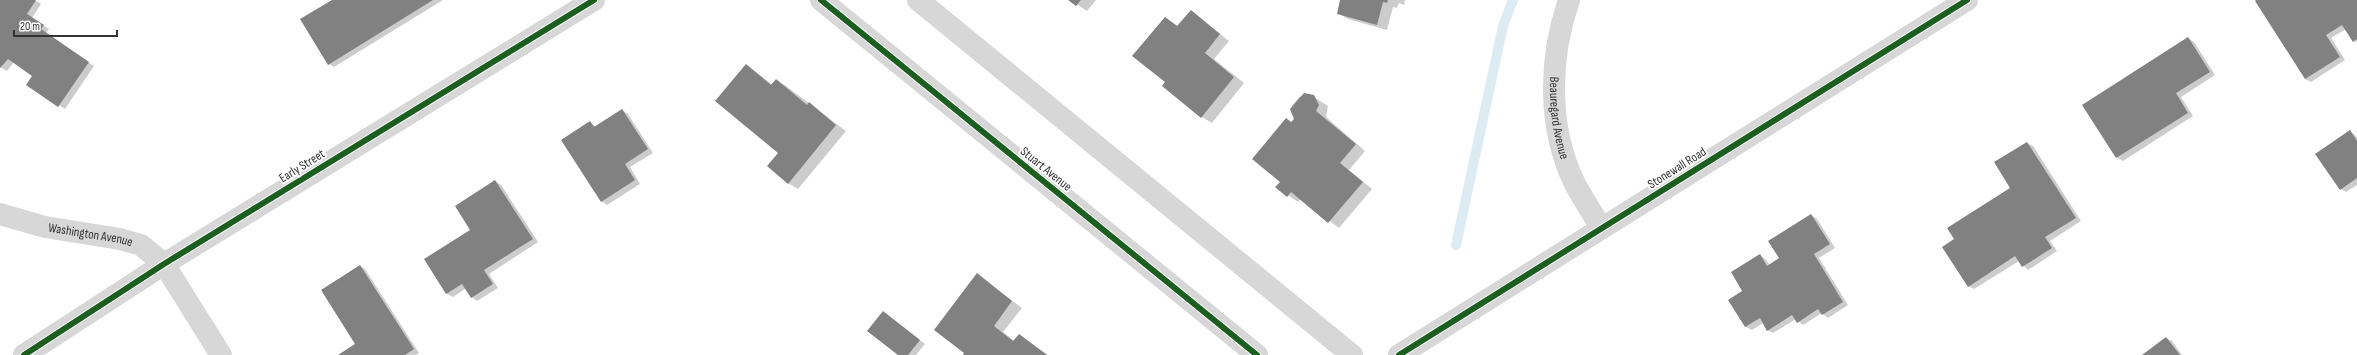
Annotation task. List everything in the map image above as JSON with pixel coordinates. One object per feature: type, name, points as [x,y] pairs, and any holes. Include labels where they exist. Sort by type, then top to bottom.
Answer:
[{"type":"street","name":"Early Street","points":[[24,355],[164,264],[594,0]]},
{"type":"street","name":"Stuart Avenue","points":[[821,0],[1257,355]]},
{"type":"street","points":[[918,0],[1352,355]]},
{"type":"street","name":"Beauregard Avenue","points":[[1569,0],[1563,19],[1555,57],[1554,106],[1562,149],[1575,183],[1601,228]]},
{"type":"street","name":"Stonewall Road","points":[[1399,355],[1967,0]]},
{"type":"street","name":"Washington Avenue","points":[[0,214],[45,227],[120,239],[141,245],[164,264],[222,355]]},
{"type":"building","points":[[0,0],[36,0],[27,14],[44,25],[41,29],[89,62],[58,107],[26,85],[32,76],[8,59],[0,68]]},
{"type":"building","points":[[332,0],[433,0],[328,65],[300,19]]},
{"type":"building","points":[[1068,0],[1081,0],[1076,6]]},
{"type":"building","points":[[1340,0],[1388,0],[1387,3],[1383,2],[1377,25],[1337,14]]},
{"type":"building","points":[[2357,0],[2357,39],[2353,42],[2342,25],[2326,35],[2340,57],[2305,79],[2255,1]]},
{"type":"building","points":[[1191,10],[1220,34],[1205,53],[1234,77],[1201,118],[1162,86],[1165,82],[1132,56],[1165,17],[1177,26]]},
{"type":"building","points":[[2188,37],[2210,72],[2176,93],[2188,113],[2116,158],[2082,105]]},
{"type":"building","points":[[746,64],[771,85],[776,79],[807,105],[809,102],[836,125],[788,184],[767,166],[778,153],[715,101]]},
{"type":"building","points":[[1304,93],[1314,95],[1319,105],[1316,111],[1356,144],[1340,163],[1363,182],[1328,223],[1291,192],[1287,197],[1275,187],[1280,182],[1252,159],[1286,118],[1291,122],[1294,119],[1290,109]]},
{"type":"building","points":[[622,109],[648,149],[625,164],[635,180],[601,202],[561,140],[590,121],[594,127]]},
{"type":"building","points":[[2350,130],[2357,141],[2357,178],[2340,190],[2315,154]]},
{"type":"building","points":[[2027,142],[2076,218],[2045,237],[2052,248],[2022,267],[2015,256],[1968,287],[1942,247],[1954,239],[1947,228],[2010,188],[1994,162]]},
{"type":"building","points":[[495,180],[533,239],[484,270],[493,284],[471,298],[462,284],[446,294],[424,259],[470,230],[455,206]]},
{"type":"building","points":[[1811,214],[1830,244],[1814,254],[1843,302],[1822,315],[1818,309],[1797,323],[1792,315],[1767,331],[1760,318],[1745,327],[1728,300],[1742,291],[1731,272],[1760,254],[1767,266],[1779,258],[1768,241]]},
{"type":"building","points":[[360,265],[414,349],[405,355],[338,355],[355,344],[321,290]]},
{"type":"building","points":[[977,273],[1012,301],[994,326],[1013,341],[1019,334],[1047,355],[963,355],[964,353],[934,330]]},
{"type":"building","points":[[883,311],[920,340],[908,355],[898,355],[867,331]]},
{"type":"building","points":[[2166,337],[2180,355],[2142,355]]},
{"type":"waterway","points":[[1456,245],[1503,26],[1513,0]]},
{"type":"cycle path","points":[[24,355],[164,264],[594,0]]},
{"type":"cycle path","points":[[821,0],[1257,355]]},
{"type":"cycle path","points":[[1399,355],[1967,0]]}]
